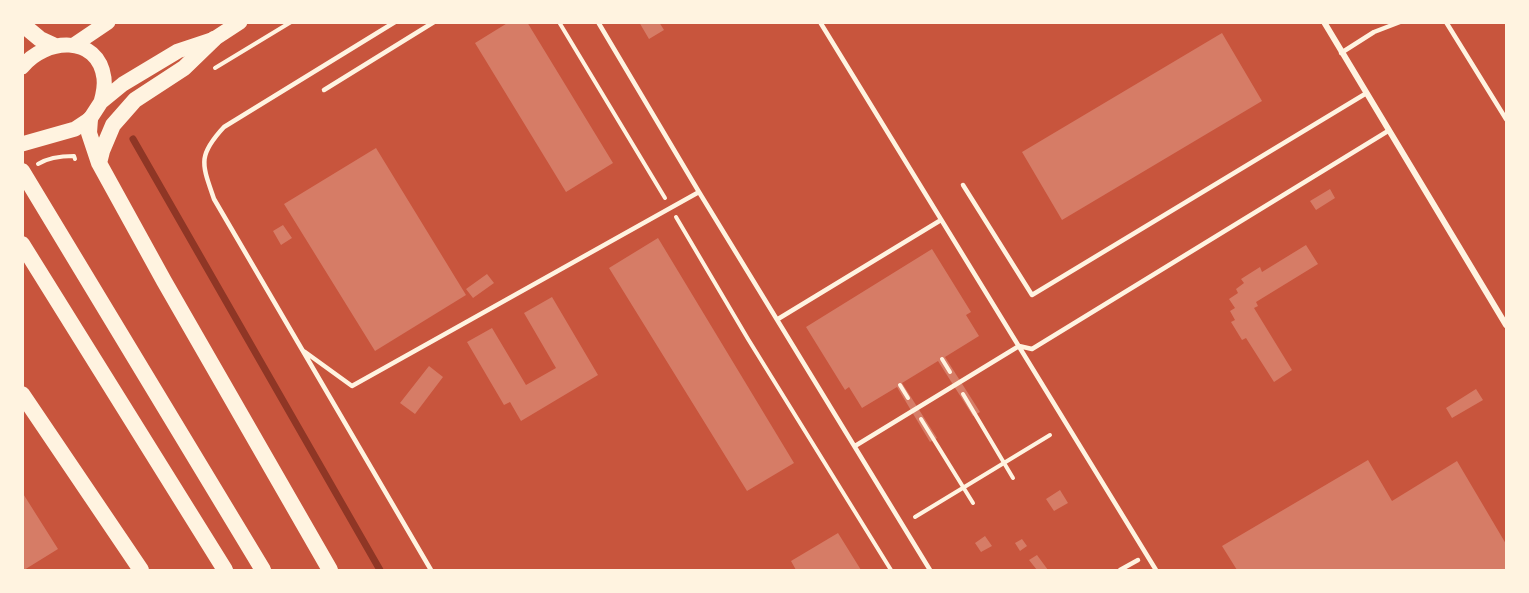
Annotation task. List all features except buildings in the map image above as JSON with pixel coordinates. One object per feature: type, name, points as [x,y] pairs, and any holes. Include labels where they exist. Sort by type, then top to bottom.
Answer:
[{"type":"highway","points":[[22,24],[40,39],[53,45]]},
{"type":"highway","points":[[99,163],[113,125],[135,100],[184,68],[214,39]]},
{"type":"highway","points":[[90,119],[89,133],[99,163],[164,282],[330,570]]},
{"type":"highway","points":[[27,173],[263,570]]},
{"type":"highway","points":[[22,244],[225,570]]},
{"type":"highway","points":[[22,394],[141,570]]},
{"type":"main road","points":[[74,45],[108,22]]},
{"type":"main road","points":[[24,143],[60,135],[75,129],[90,119],[101,102],[123,84],[178,51],[214,39],[240,22]]},
{"type":"main road","points":[[24,64],[53,45],[74,45],[85,49],[99,62],[104,78],[101,102]]},
{"type":"street","points":[[1324,22],[1365,94],[1506,325]]},
{"type":"lane","points":[[395,22],[224,127],[210,142],[203,167],[214,199],[431,570]]},
{"type":"lane","points":[[324,90],[434,22]]},
{"type":"lane","points":[[598,22],[930,570]]},
{"type":"lane","points":[[820,22],[1156,570]]},
{"type":"lane","points":[[1341,53],[1374,32],[1400,22]]},
{"type":"lane","points":[[1446,22],[1506,118]]},
{"type":"lane","points":[[963,185],[1032,295],[1365,94]]},
{"type":"lane","points":[[855,446],[1019,346],[1032,349],[1388,131]]},
{"type":"lane","points":[[303,351],[352,386],[699,192]]},
{"type":"lane","points":[[778,319],[941,220]]},
{"type":"lane","points":[[1120,570],[1138,560]]},
{"type":"path","points":[[205,74],[291,22]]},
{"type":"path","points":[[559,22],[748,339],[891,570]]},
{"type":"path","points":[[27,173],[44,160],[65,156],[74,156],[78,164]]},
{"type":"path","points":[[964,395],[1013,478]]},
{"type":"path","points":[[922,421],[973,503]]},
{"type":"path","points":[[915,517],[1050,435]]},
{"type":"waterway","points":[[133,139],[380,570]]}]
